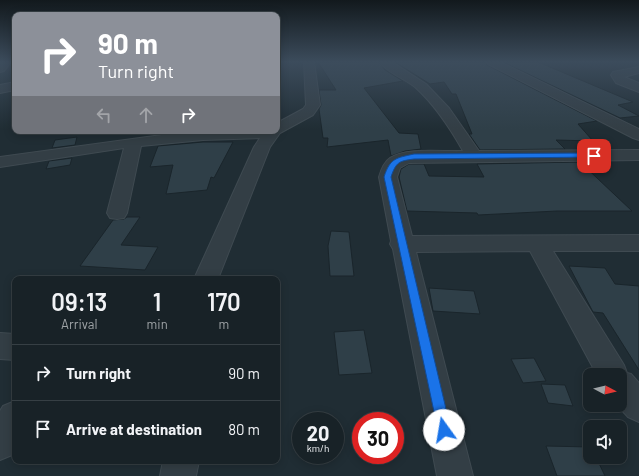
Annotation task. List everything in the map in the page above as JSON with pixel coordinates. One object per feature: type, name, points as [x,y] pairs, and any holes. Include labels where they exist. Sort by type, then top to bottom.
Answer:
[{"type":"street","points":[[280,128],[308,112],[313,105],[311,84]]},
{"type":"street","points":[[418,84],[433,98],[453,123],[474,157]]},
{"type":"street","points":[[537,84],[639,135]]},
{"type":"street","points":[[0,89],[12,87]]},
{"type":"street","points":[[0,162],[125,139],[200,134]]},
{"type":"street","points":[[207,276],[262,147],[272,134]]},
{"type":"street","points":[[118,213],[125,139]]},
{"type":"street","points":[[455,476],[401,244],[388,177],[391,166],[398,159],[406,157],[639,155]]},
{"type":"street","points":[[401,244],[639,243]]},
{"type":"street","points":[[537,244],[609,368]]},
{"type":"street","points":[[0,346],[12,347]]},
{"type":"street","points":[[627,393],[639,406]]},
{"type":"street","points":[[0,443],[12,423]]},
{"type":"street","points":[[178,476],[180,464]]},
{"type":"building","points":[[332,84],[385,84],[364,88],[399,133],[418,134],[421,149],[405,151],[391,156],[388,140],[327,147],[328,138],[323,138],[319,109],[321,105],[319,90],[336,90]]},
{"type":"building","points":[[445,84],[525,84],[597,121],[578,124],[593,141],[556,140],[565,149],[480,150],[469,134],[472,134],[456,94],[452,94]]},
{"type":"building","points":[[549,84],[591,84],[633,102],[618,105],[639,116],[620,118]]},
{"type":"building","points":[[77,137],[75,145],[52,148],[55,140]]},
{"type":"building","points":[[203,142],[233,142],[214,178],[211,177],[207,190],[166,194],[173,165],[150,167],[158,146]]},
{"type":"building","points":[[72,158],[70,165],[46,169],[49,161]]},
{"type":"building","points":[[580,162],[632,211],[557,211],[478,215],[477,213],[407,211],[399,177],[401,169],[409,164],[424,164],[429,176],[484,177],[477,164]]},
{"type":"building","points":[[127,217],[140,217],[121,245],[158,247],[145,270],[80,266],[113,220],[124,219]]},
{"type":"building","points":[[331,231],[349,232],[354,276],[330,276],[328,246]]},
{"type":"building","points":[[569,266],[605,268],[615,284],[639,286],[639,370],[603,313],[593,312]]},
{"type":"building","points":[[429,288],[474,291],[480,314],[433,311]]},
{"type":"building","points":[[364,330],[372,373],[339,375],[334,332]]},
{"type":"building","points":[[534,358],[546,381],[523,383],[511,359]]},
{"type":"building","points":[[541,384],[565,385],[573,406],[548,403]]},
{"type":"building","points":[[546,446],[583,447],[583,464],[599,464],[605,476],[557,476]]},
{"type":"route","points":[[444,430],[401,244],[388,177],[388,172],[391,166],[398,159],[414,156],[594,156]]}]
